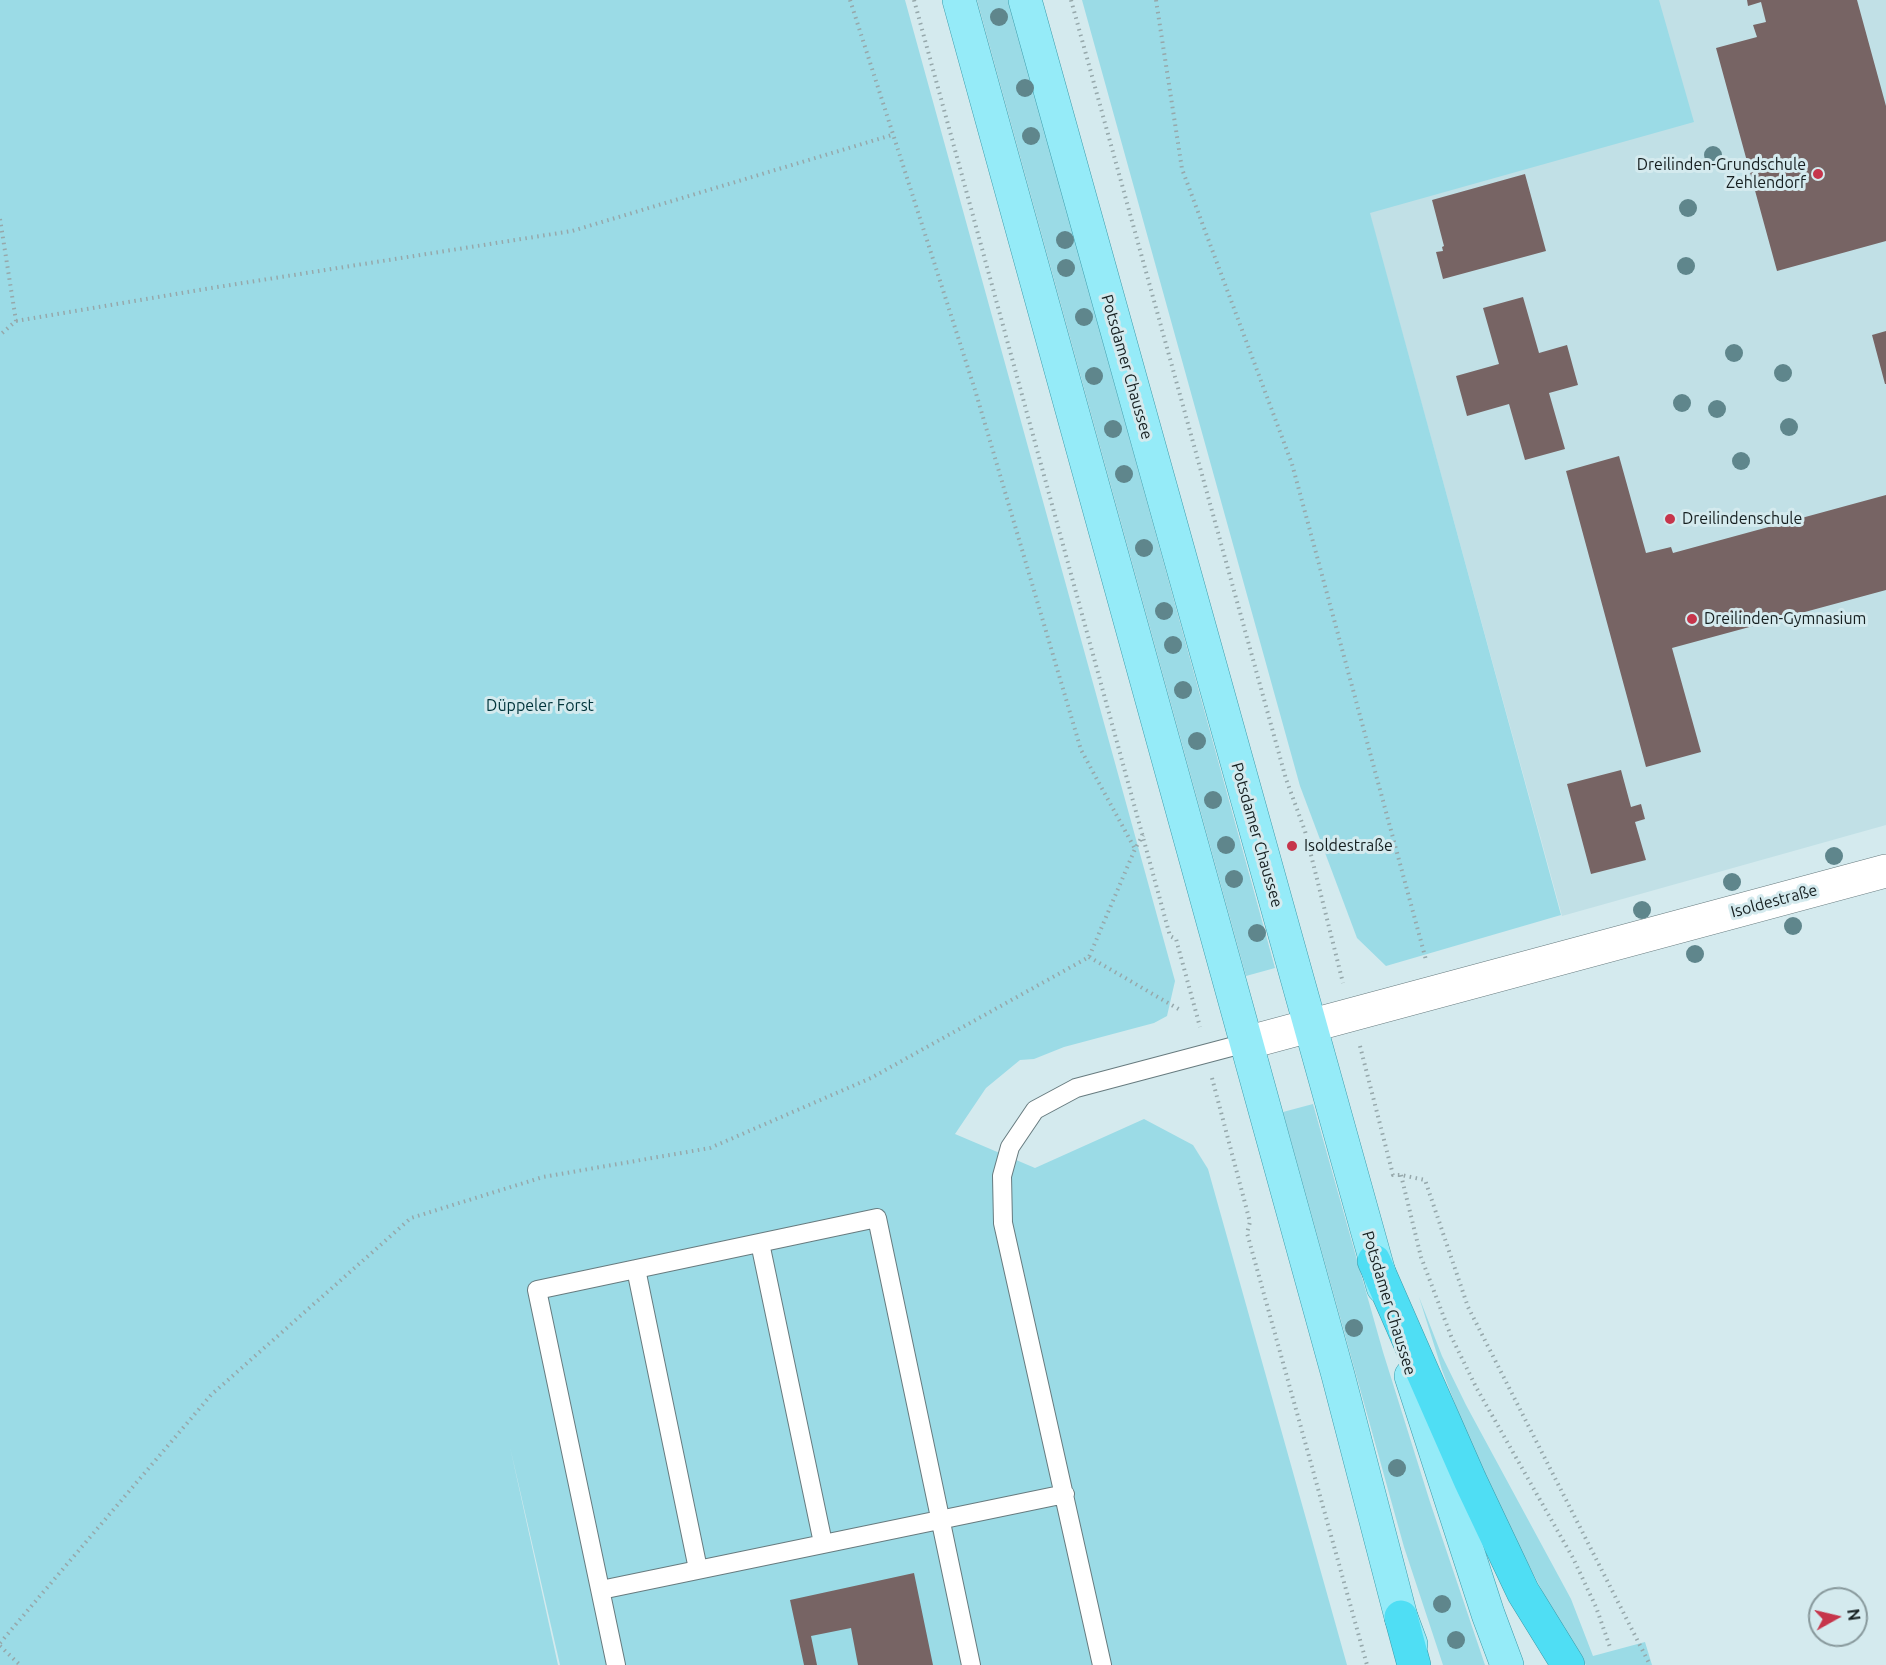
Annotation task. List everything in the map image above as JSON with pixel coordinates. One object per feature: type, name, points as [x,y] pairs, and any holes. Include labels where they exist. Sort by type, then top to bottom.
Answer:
[{"type":"highway","points":[[1374,1261],[1470,1480],[1524,1592],[1568,1665]]},
{"type":"highway","points":[[1401,1617],[1414,1665]]},
{"type":"main road","points":[[959,0],[1338,1375],[1401,1617],[1419,1665]]},
{"type":"main road","name":"Potsdamer Chaussee","points":[[1025,0],[1374,1261],[1488,1614],[1507,1665]]},
{"type":"street","name":"Isoldestraße","points":[[1246,1043],[1886,871]]},
{"type":"lane","points":[[1102,1665],[1003,1223],[1002,1176],[1010,1148],[1035,1110],[1076,1088],[1246,1043]]},
{"type":"lane","points":[[616,1665],[537,1290],[877,1218],[971,1665]]},
{"type":"lane","points":[[760,1242],[823,1544]]},
{"type":"lane","points":[[636,1269],[698,1569]]},
{"type":"lane","points":[[601,1590],[1065,1494]]},
{"type":"path","points":[[850,0],[975,390],[1081,750],[1135,849]]},
{"type":"path","points":[[915,0],[1170,936],[1176,939],[1190,992]]},
{"type":"path","points":[[1071,0],[1286,779],[1305,831],[1334,951]]},
{"type":"path","points":[[1156,0],[1182,169],[1292,464],[1435,992]]},
{"type":"path","points":[[0,336],[16,321],[572,231],[892,135]]},
{"type":"path","points":[[0,219],[16,321]]},
{"type":"path","points":[[20,1665],[0,1644],[211,1395],[411,1218],[543,1177],[710,1148],[871,1078],[1089,957],[1143,835]]},
{"type":"path","points":[[1089,957],[1182,1011]]},
{"type":"path","points":[[1371,1088],[1393,1175],[1425,1180],[1468,1307],[1650,1665]]},
{"type":"path","points":[[1225,1125],[1250,1222],[1247,1233],[1366,1665]]},
{"type":"path","points":[[1401,1175],[1421,1257],[1451,1336],[1476,1387],[1573,1558],[1596,1607],[1610,1647]]},
{"type":"shaded area","name":"Dreilindenschule","points":[[1311,0],[1886,0],[1886,825],[1562,916]]},
{"type":"green space","name":"Düppeler Forst","points":[[0,0],[905,0],[1175,981],[1167,1016],[1154,1023],[1064,1047],[1034,1059],[1020,1060],[986,1088],[955,1134],[1035,1168],[1144,1119],[1193,1145],[1208,1169],[1347,1665],[560,1665],[510,1447],[558,1665],[0,1665]]},
{"type":"green space","points":[[977,0],[1009,0],[1275,968],[1246,976]]},
{"type":"green space","points":[[1082,0],[1659,0],[1694,122],[1370,213],[1561,915],[1386,966],[1357,938],[1300,786]]},
{"type":"green space","points":[[1313,1104],[1383,1352],[1485,1665],[1443,1665],[1404,1547],[1283,1112]]},
{"type":"green space","points":[[1419,1297],[1442,1356],[1466,1405],[1571,1599],[1593,1656],[1645,1642],[1652,1665],[1586,1665],[1583,1661],[1549,1604],[1505,1519],[1469,1440],[1442,1370]]},
{"type":"building","name":"Dreilinden-Grundschule Zehlendorf","points":[[1747,0],[1857,0],[1886,106],[1886,241],[1777,271],[1716,48],[1757,37],[1753,25],[1766,22],[1761,2],[1748,6]]},
{"type":"building","points":[[1525,174],[1546,251],[1443,279],[1436,252],[1443,251],[1444,246],[1432,200]]},
{"type":"building","points":[[1523,297],[1539,353],[1567,345],[1578,385],[1549,393],[1565,449],[1525,460],[1509,404],[1467,416],[1456,376],[1499,364],[1483,308]]},
{"type":"building","points":[[1886,331],[1886,384],[1885,384],[1872,335]]},
{"type":"building","name":"Dreilinden-Gymnasium","points":[[1619,456],[1646,553],[1671,547],[1673,553],[1886,495],[1886,590],[1672,648],[1701,752],[1646,767],[1566,471]]},
{"type":"building","points":[[1621,770],[1631,807],[1641,804],[1645,819],[1635,822],[1646,860],[1591,874],[1567,784]]},
{"type":"building","points":[[914,1573],[933,1665],[858,1665],[851,1628],[811,1636],[817,1665],[804,1665],[790,1600]]},
{"type":"place","name":"Dreilinden-Grundschule Zehlendorf","points":[[1818,174]]},
{"type":"place","name":"Dreilindenschule","points":[[1670,519]]},
{"type":"place","name":"Dreilinden-Gymnasium","points":[[1692,619]]},
{"type":"place","name":"Isoldestraße","points":[[1292,846]]}]
